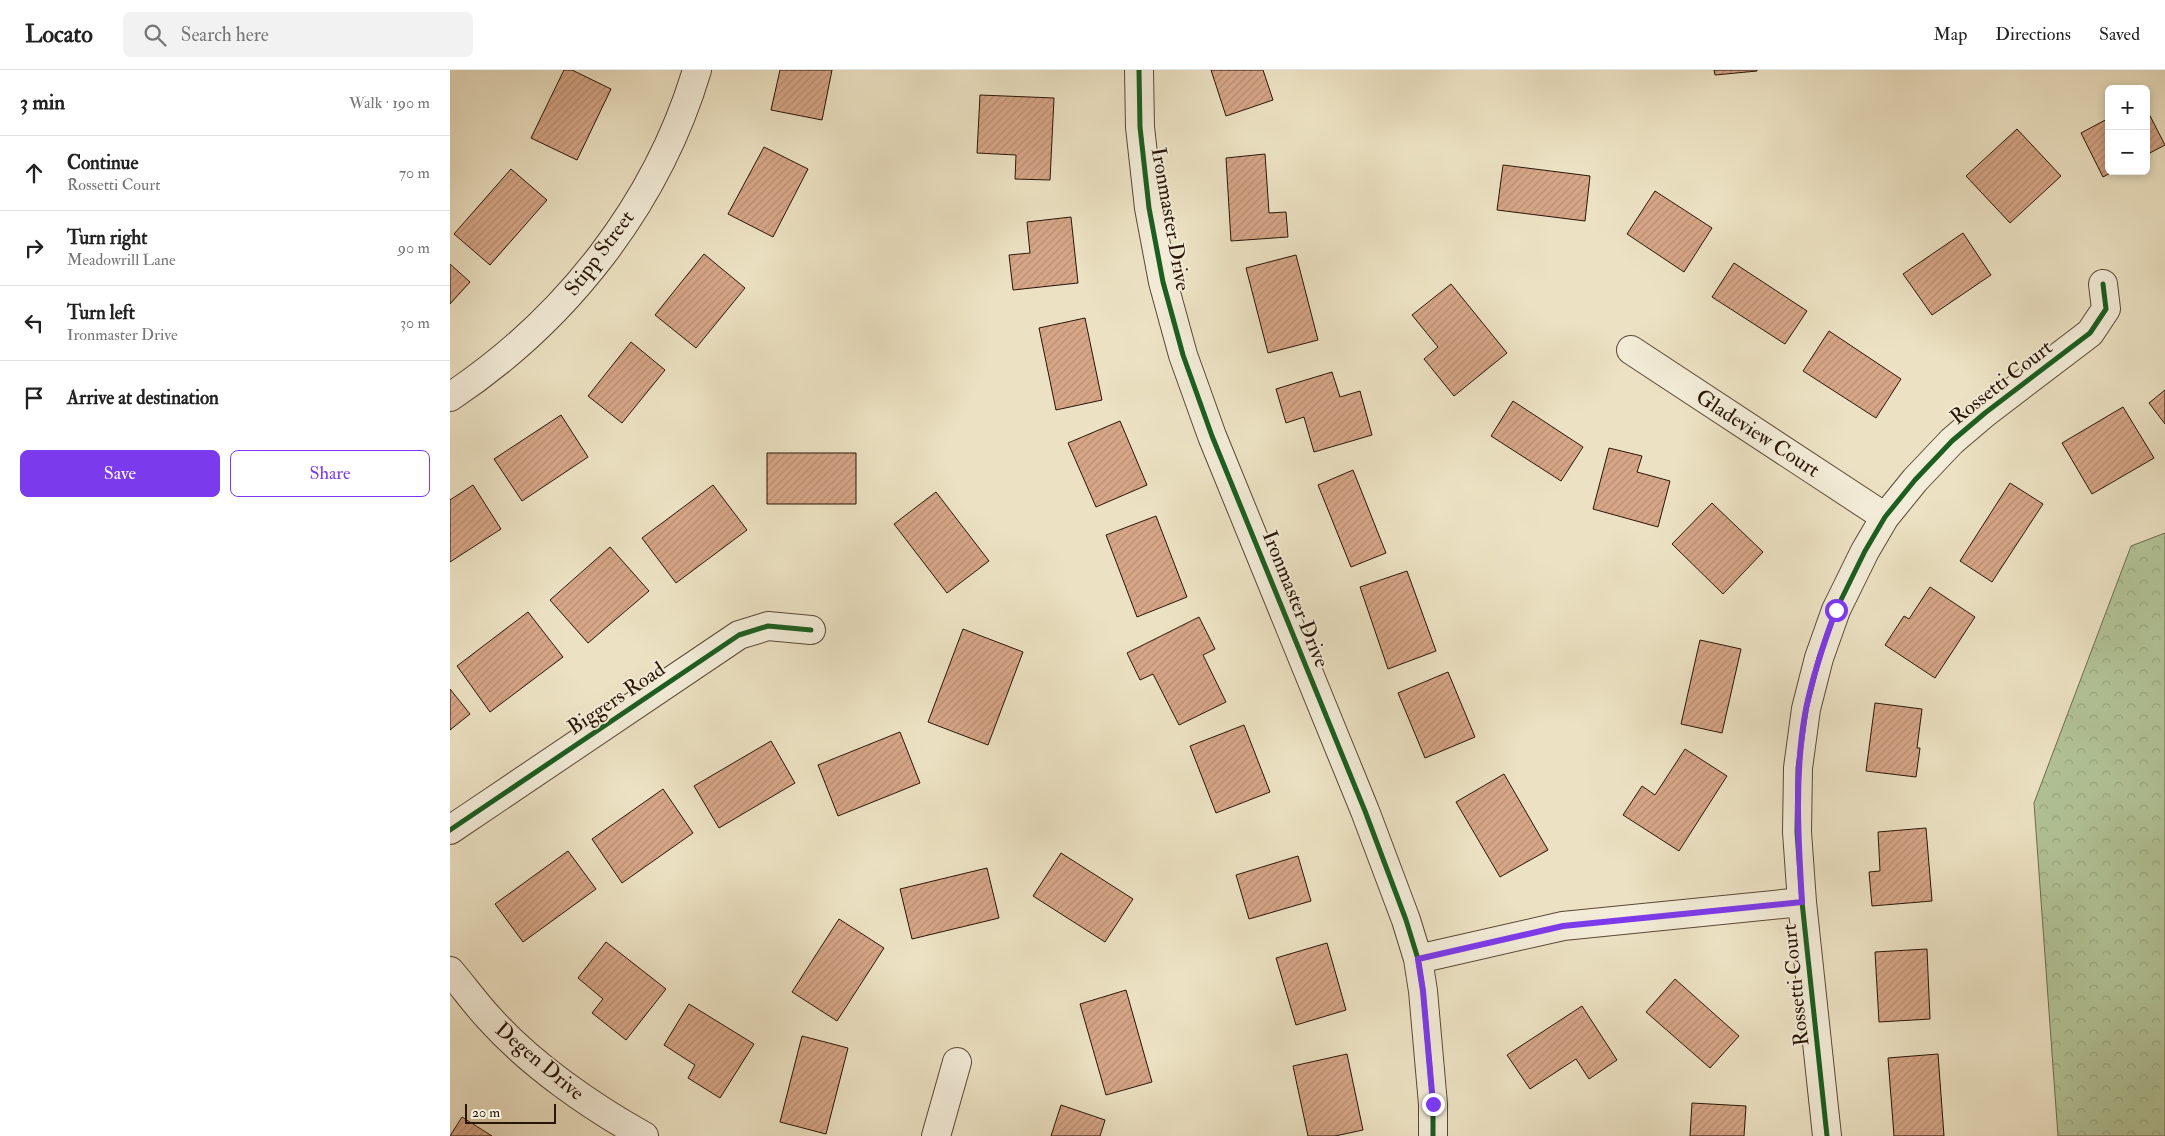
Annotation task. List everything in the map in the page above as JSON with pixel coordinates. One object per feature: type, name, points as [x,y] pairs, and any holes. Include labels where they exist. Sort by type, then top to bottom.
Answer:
[{"type":"street","name":"Stipp Street","points":[[450,397],[514,349],[555,310],[594,266],[624,223],[652,177],[684,108],[697,70]]},
{"type":"street","name":"Ironmaster Drive","points":[[1139,70],[1140,127],[1149,208],[1163,282],[1183,355],[1212,436],[1365,810],[1406,920],[1418,959],[1423,991],[1432,1094],[1433,1136]]},
{"type":"street","name":"Rossetti Court","points":[[1827,1136],[1802,902],[1797,832],[1798,777],[1806,708],[1819,658],[1836,610],[1864,551],[1885,518],[1915,480],[1952,441],[1985,413],[2090,333],[2106,308],[2103,284]]},
{"type":"street","name":"Gladeview Court","points":[[1631,350],[1885,518]]},
{"type":"street","name":"Biggers Road","points":[[450,830],[739,634],[768,626],[811,630]]},
{"type":"street","points":[[1418,959],[1563,926],[1802,902]]},
{"type":"street","name":"Degen Drive","points":[[450,971],[490,1019],[529,1056],[575,1092],[644,1136]]},
{"type":"street","points":[[936,1136],[957,1062]]},
{"type":"green space","points":[[2165,533],[2165,1136],[2058,1136],[2034,803],[2131,546]]},
{"type":"building","points":[[564,70],[572,70],[611,89],[577,160],[531,138]]},
{"type":"building","points":[[780,70],[832,70],[822,120],[771,110]]},
{"type":"building","points":[[1211,70],[1263,70],[1273,100],[1226,116]]},
{"type":"building","points":[[1714,70],[1757,70],[1757,71],[1715,75]]},
{"type":"building","points":[[980,95],[1054,98],[1050,180],[1015,179],[1016,155],[977,153]]},
{"type":"building","points":[[2150,116],[2165,145],[2150,153]]},
{"type":"building","points":[[2105,120],[2105,175],[2107,175],[2103,177],[2081,133]]},
{"type":"building","points":[[2017,129],[2061,176],[2010,223],[1966,176]]},
{"type":"building","points":[[764,147],[808,169],[773,237],[728,214]]},
{"type":"building","points":[[1265,154],[1269,213],[1286,212],[1288,237],[1231,241],[1226,158]]},
{"type":"building","points":[[1503,165],[1590,176],[1585,221],[1497,210]]},
{"type":"building","points":[[511,169],[547,200],[490,265],[454,234]]},
{"type":"building","points":[[1655,191],[1712,228],[1684,272],[1627,234]]},
{"type":"building","points":[[1071,217],[1078,283],[1013,290],[1009,255],[1030,253],[1027,222]]},
{"type":"building","points":[[1963,233],[1991,275],[1932,315],[1903,274]]},
{"type":"building","points":[[704,254],[745,288],[696,348],[655,315]]},
{"type":"building","points":[[1296,255],[1318,340],[1268,353],[1246,268]]},
{"type":"building","points":[[1734,263],[1807,311],[1785,344],[1712,297]]},
{"type":"building","points":[[450,264],[470,282],[450,304]]},
{"type":"building","points":[[1451,284],[1507,353],[1454,396],[1424,359],[1438,347],[1412,315]]},
{"type":"building","points":[[1085,318],[1102,400],[1056,410],[1039,328]]},
{"type":"building","points":[[1829,331],[1901,379],[1876,418],[1803,371]]},
{"type":"building","points":[[631,342],[665,370],[622,423],[588,396]]},
{"type":"building","points":[[1332,372],[1340,397],[1360,391],[1372,435],[1314,452],[1304,417],[1286,423],[1276,389]]},
{"type":"building","points":[[2165,390],[2165,424],[2149,403]]},
{"type":"building","points":[[1513,401],[1583,447],[1561,481],[1491,436]]},
{"type":"building","points":[[2123,407],[2154,458],[2092,494],[2062,443]]},
{"type":"building","points":[[561,415],[588,457],[522,501],[494,459]]},
{"type":"building","points":[[1120,421],[1147,485],[1096,507],[1068,443]]},
{"type":"building","points":[[1609,448],[1642,456],[1637,472],[1670,481],[1658,527],[1593,509]]},
{"type":"building","points":[[767,453],[856,453],[856,504],[767,504]]},
{"type":"building","points":[[1353,470],[1386,553],[1351,567],[1318,485]]},
{"type":"building","points":[[2010,483],[2043,504],[1992,582],[1960,561]]},
{"type":"building","points":[[473,485],[501,529],[450,562],[450,500]]},
{"type":"building","points":[[713,485],[747,530],[676,583],[642,538]]},
{"type":"building","points":[[936,492],[989,561],[947,593],[894,524]]},
{"type":"building","points":[[1712,503],[1763,552],[1723,594],[1672,544]]},
{"type":"building","points":[[1156,516],[1187,597],[1137,617],[1106,535]]},
{"type":"building","points":[[610,547],[649,591],[588,643],[550,600]]},
{"type":"building","points":[[1407,571],[1436,651],[1388,669],[1360,587]]},
{"type":"building","points":[[1930,587],[1975,617],[1935,678],[1885,645],[1904,616],[1909,619]]},
{"type":"building","points":[[528,612],[563,657],[490,712],[457,666]]},
{"type":"building","points":[[1199,617],[1215,649],[1203,655],[1226,702],[1179,725],[1153,674],[1140,680],[1127,653]]},
{"type":"building","points":[[963,629],[1023,652],[988,745],[928,722]]},
{"type":"building","points":[[1700,640],[1741,649],[1722,733],[1681,724]]},
{"type":"building","points":[[1448,672],[1475,737],[1425,758],[1398,693]]},
{"type":"building","points":[[450,689],[470,714],[450,730]]},
{"type":"building","points":[[1875,703],[1922,709],[1917,748],[1920,748],[1916,777],[1866,771]]},
{"type":"building","points":[[1244,725],[1270,792],[1216,813],[1190,746]]},
{"type":"building","points":[[900,732],[920,783],[838,816],[818,765]]},
{"type":"building","points":[[771,741],[795,783],[719,828],[694,786]]},
{"type":"building","points":[[1685,749],[1727,776],[1679,851],[1623,815],[1642,786],[1655,795]]},
{"type":"building","points":[[1504,774],[1548,850],[1500,877],[1456,802]]},
{"type":"building","points":[[663,789],[693,833],[622,883],[592,839]]},
{"type":"building","points":[[1926,828],[1932,901],[1872,906],[1869,872],[1880,871],[1878,832]]},
{"type":"building","points":[[568,851],[596,889],[523,942],[495,904]]},
{"type":"building","points":[[1061,853],[1133,899],[1105,942],[1033,896]]},
{"type":"building","points":[[1298,856],[1311,901],[1249,919],[1236,875]]},
{"type":"building","points":[[987,868],[999,918],[912,939],[900,889]]},
{"type":"building","points":[[839,919],[884,948],[837,1021],[792,992]]},
{"type":"building","points":[[606,942],[666,989],[626,1040],[592,1013],[603,999],[578,978]]},
{"type":"building","points":[[1327,943],[1346,1010],[1296,1025],[1276,958]]},
{"type":"building","points":[[1927,949],[1930,1019],[1879,1022],[1875,952]]},
{"type":"building","points":[[1675,979],[1739,1036],[1710,1068],[1646,1012]]},
{"type":"building","points":[[1126,990],[1152,1082],[1106,1095],[1080,1004]]},
{"type":"building","points":[[689,1004],[754,1044],[720,1098],[688,1078],[695,1065],[664,1045]]},
{"type":"building","points":[[1582,1006],[1617,1060],[1589,1079],[1576,1059],[1530,1089],[1507,1055]]},
{"type":"building","points":[[802,1036],[848,1048],[826,1134],[780,1122]]},
{"type":"building","points":[[1347,1054],[1363,1130],[1335,1136],[1308,1136],[1293,1066]]},
{"type":"building","points":[[1938,1054],[1944,1136],[1894,1136],[1888,1058]]},
{"type":"building","points":[[1692,1103],[1746,1106],[1744,1136],[1690,1136]]},
{"type":"building","points":[[1061,1105],[1105,1120],[1100,1136],[1051,1136]]},
{"type":"building","points":[[462,1117],[492,1136],[450,1136]]},
{"type":"cycle path","points":[[1139,70],[1140,127],[1149,208],[1163,282],[1183,355],[1212,436],[1365,811],[1406,920],[1418,959],[1423,991],[1433,1104],[1433,1136]]},
{"type":"cycle path","points":[[1827,1136],[1802,902],[1797,832],[1798,768],[1806,709],[1819,658],[1836,610],[1865,551],[1885,517],[1915,480],[1952,441],[1985,413],[2090,333],[2106,309],[2103,284]]},
{"type":"cycle path","points":[[450,830],[739,635],[768,626],[811,630]]},
{"type":"route","points":[[1433,1104],[1423,991],[1418,959],[1563,926],[1802,902],[1797,832],[1798,768],[1806,708],[1819,658],[1836,610]]}]
